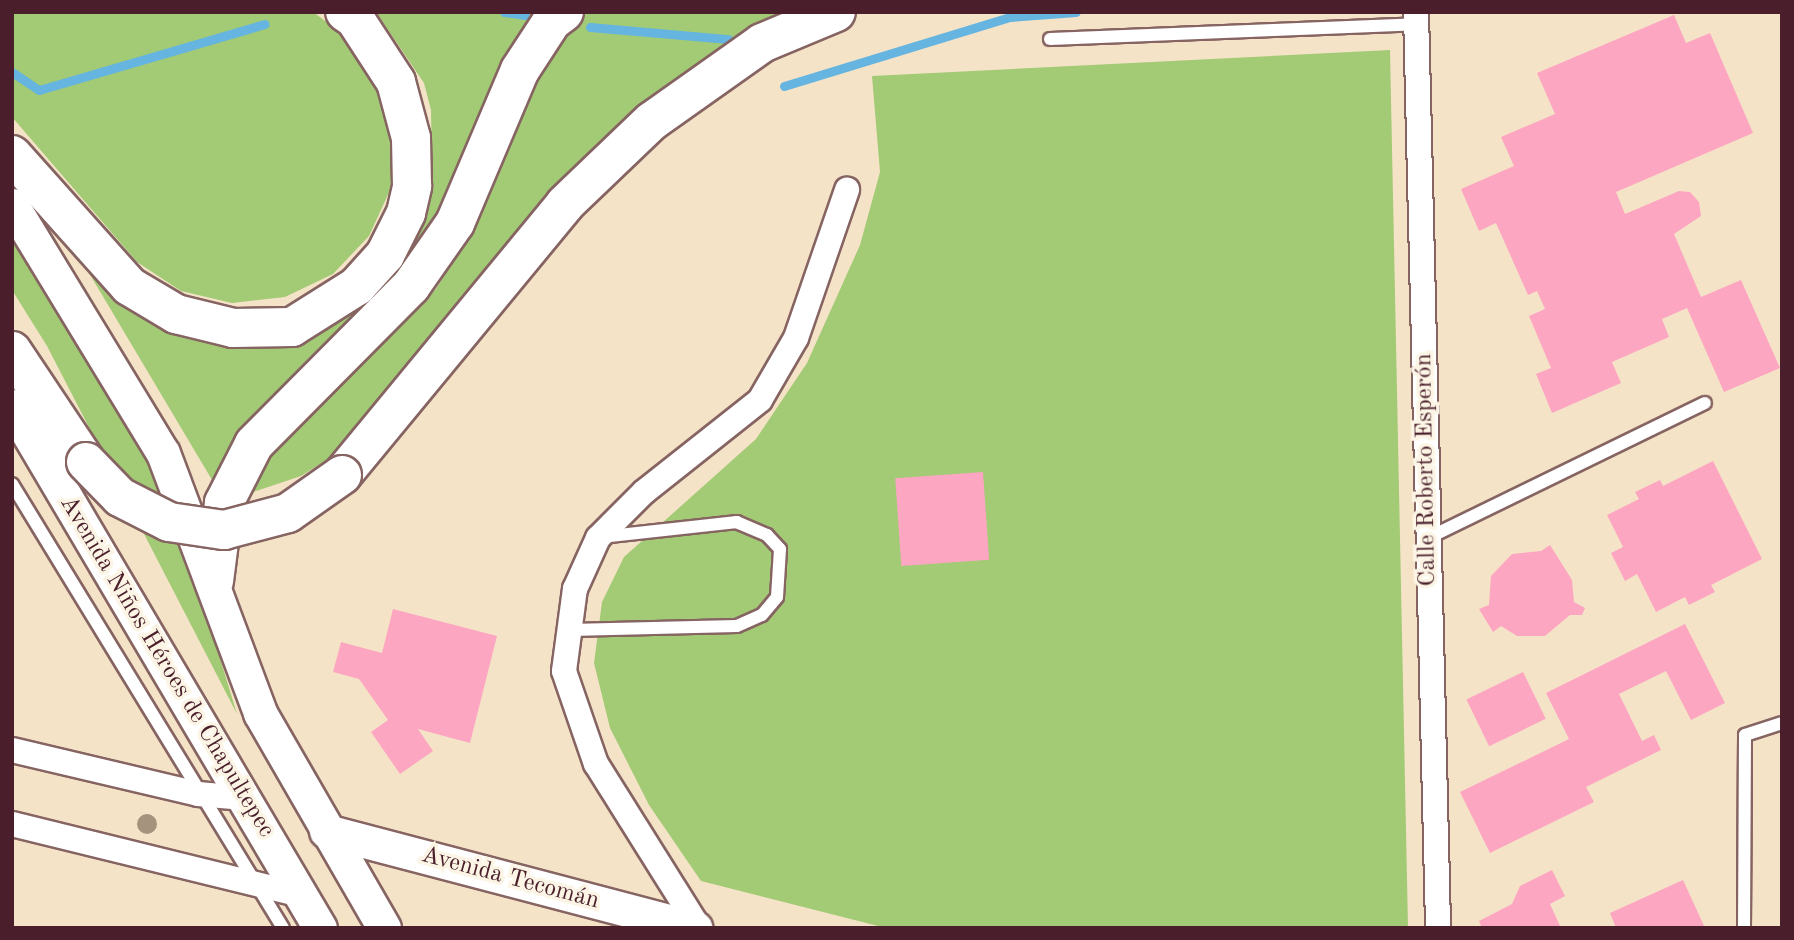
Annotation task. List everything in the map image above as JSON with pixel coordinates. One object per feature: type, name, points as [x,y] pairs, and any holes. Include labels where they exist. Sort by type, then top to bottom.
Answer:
[{"type":"highway","points":[[12,155],[129,286],[176,314],[222,326],[292,327],[356,286],[385,255],[406,213],[412,186],[411,138],[396,82],[355,19],[345,12]]},
{"type":"highway","points":[[214,581],[224,503],[254,444],[411,286],[455,223],[520,70],[552,21],[564,12]]},
{"type":"highway","points":[[12,351],[74,476],[169,522],[224,530],[288,513],[342,475],[565,204],[652,121],[762,43],[836,12]]},
{"type":"main road","points":[[12,205],[163,453],[214,581],[260,713],[384,928]]},
{"type":"main road","name":"Avenida Niños Héroes de Chapultepec","points":[[12,406],[74,476],[244,798],[320,928]]},
{"type":"main road","points":[[12,450],[74,476]]},
{"type":"main road","name":"Avenida Tecomán","points":[[326,831],[697,928]]},
{"type":"street","name":"Calle Roberto Esperón","points":[[1416,18],[1438,928]]},
{"type":"street","points":[[697,928],[596,764],[564,671],[575,589],[598,538],[644,492],[760,400],[796,338],[847,190]]},
{"type":"street","points":[[12,750],[198,794],[244,798]]},
{"type":"street","points":[[12,824],[301,895]]},
{"type":"lane","points":[[1050,39],[1416,18]]},
{"type":"lane","points":[[1428,538],[1705,403]]},
{"type":"lane","points":[[12,484],[198,794],[258,884],[283,928]]},
{"type":"lane","points":[[570,630],[737,626],[762,615],[777,597],[780,549],[767,535],[737,523],[598,538]]},
{"type":"lane","points":[[1744,928],[1745,735],[1782,723]]},
{"type":"green space","points":[[12,12],[313,12],[351,40],[381,84],[395,135],[391,188],[369,236],[333,274],[285,297],[232,303],[181,291],[137,262],[12,117]]},
{"type":"green space","points":[[376,12],[536,12],[426,245],[317,357],[241,428],[219,467],[218,490],[70,241],[102,276],[277,341],[423,209],[432,174],[431,110],[424,83]]},
{"type":"green space","points":[[586,12],[783,12],[728,49],[344,449],[301,476],[247,494],[282,433],[349,377],[436,289],[466,242],[488,193],[528,81]]},
{"type":"green space","points":[[1390,50],[1408,928],[886,928],[701,881],[649,805],[610,728],[594,663],[602,602],[624,557],[756,439],[807,363],[860,245],[880,172],[872,76]]},
{"type":"green space","points":[[12,237],[143,451],[191,563],[237,714],[47,346],[12,290]]},
{"type":"building","points":[[1674,15],[1686,43],[1710,33],[1753,133],[1616,192],[1625,214],[1679,191],[1690,192],[1699,202],[1701,216],[1674,234],[1701,297],[1741,280],[1780,368],[1724,392],[1687,308],[1662,319],[1669,337],[1612,362],[1621,383],[1552,413],[1536,374],[1551,368],[1529,316],[1545,309],[1537,291],[1528,295],[1496,223],[1479,231],[1461,189],[1514,166],[1501,137],[1555,114],[1537,73]]},
{"type":"building","points":[[1713,461],[1762,559],[1711,585],[1715,592],[1689,605],[1685,597],[1656,612],[1637,574],[1625,581],[1611,553],[1623,547],[1607,515],[1639,499],[1635,492],[1660,480],[1663,486]]},
{"type":"building","points":[[983,472],[989,560],[901,566],[895,478]]},
{"type":"building","points":[[1550,545],[1572,580],[1574,602],[1585,608],[1582,615],[1570,615],[1545,636],[1517,636],[1501,626],[1493,632],[1479,609],[1489,605],[1491,576],[1512,554],[1541,551]]},
{"type":"building","points":[[393,609],[497,636],[470,743],[418,729],[433,751],[400,774],[371,732],[388,720],[359,679],[333,672],[341,642],[382,653]]},
{"type":"building","points":[[1685,624],[1725,703],[1691,720],[1666,671],[1619,694],[1642,741],[1654,735],[1661,750],[1586,787],[1594,802],[1490,853],[1460,792],[1569,739],[1546,693]]},
{"type":"building","points":[[1523,672],[1546,719],[1489,746],[1466,700]]},
{"type":"building","points":[[1552,870],[1565,896],[1550,904],[1561,928],[1482,928],[1479,921],[1512,904],[1520,886]]},
{"type":"building","points":[[1683,880],[1705,928],[1616,928],[1610,913]]},
{"type":"waterway","points":[[504,12],[525,15]]},
{"type":"waterway","points":[[784,86],[1010,17],[1076,12]]},
{"type":"waterway","points":[[12,72],[39,90],[265,24]]},
{"type":"waterway","points":[[590,27],[728,39]]}]
